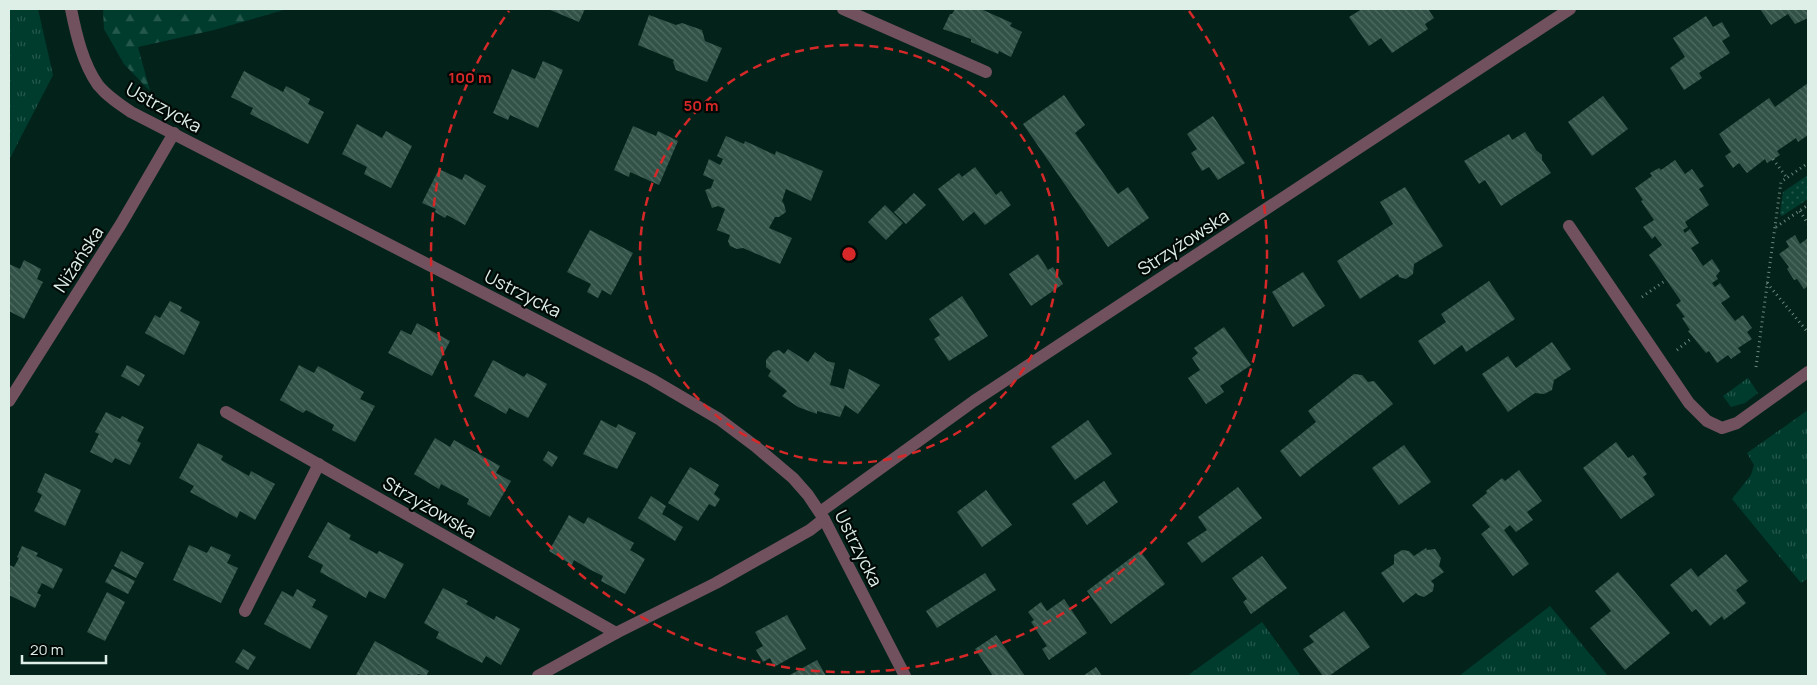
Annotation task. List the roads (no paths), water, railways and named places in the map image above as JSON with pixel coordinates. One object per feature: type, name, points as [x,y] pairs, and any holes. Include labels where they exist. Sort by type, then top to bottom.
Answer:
[{"type":"street","name":"Ustrzycka","points":[[71,9],[81,46],[98,84],[111,98],[131,112],[651,379],[719,419],[755,446],[793,478],[822,516],[905,676]]},
{"type":"street","points":[[843,9],[986,72]]},
{"type":"street","name":"Strzyżowska","points":[[538,676],[716,583],[810,530],[822,516],[974,401],[1570,9]]},
{"type":"street","name":"Niżańska","points":[[9,401],[121,224],[174,133]]},
{"type":"street","points":[[1569,226],[1690,403],[1707,421],[1722,428],[1737,423],[1808,372]]},
{"type":"street","name":"Strzyżowska","points":[[226,412],[616,634]]},
{"type":"street","points":[[245,611],[319,464]]}]
